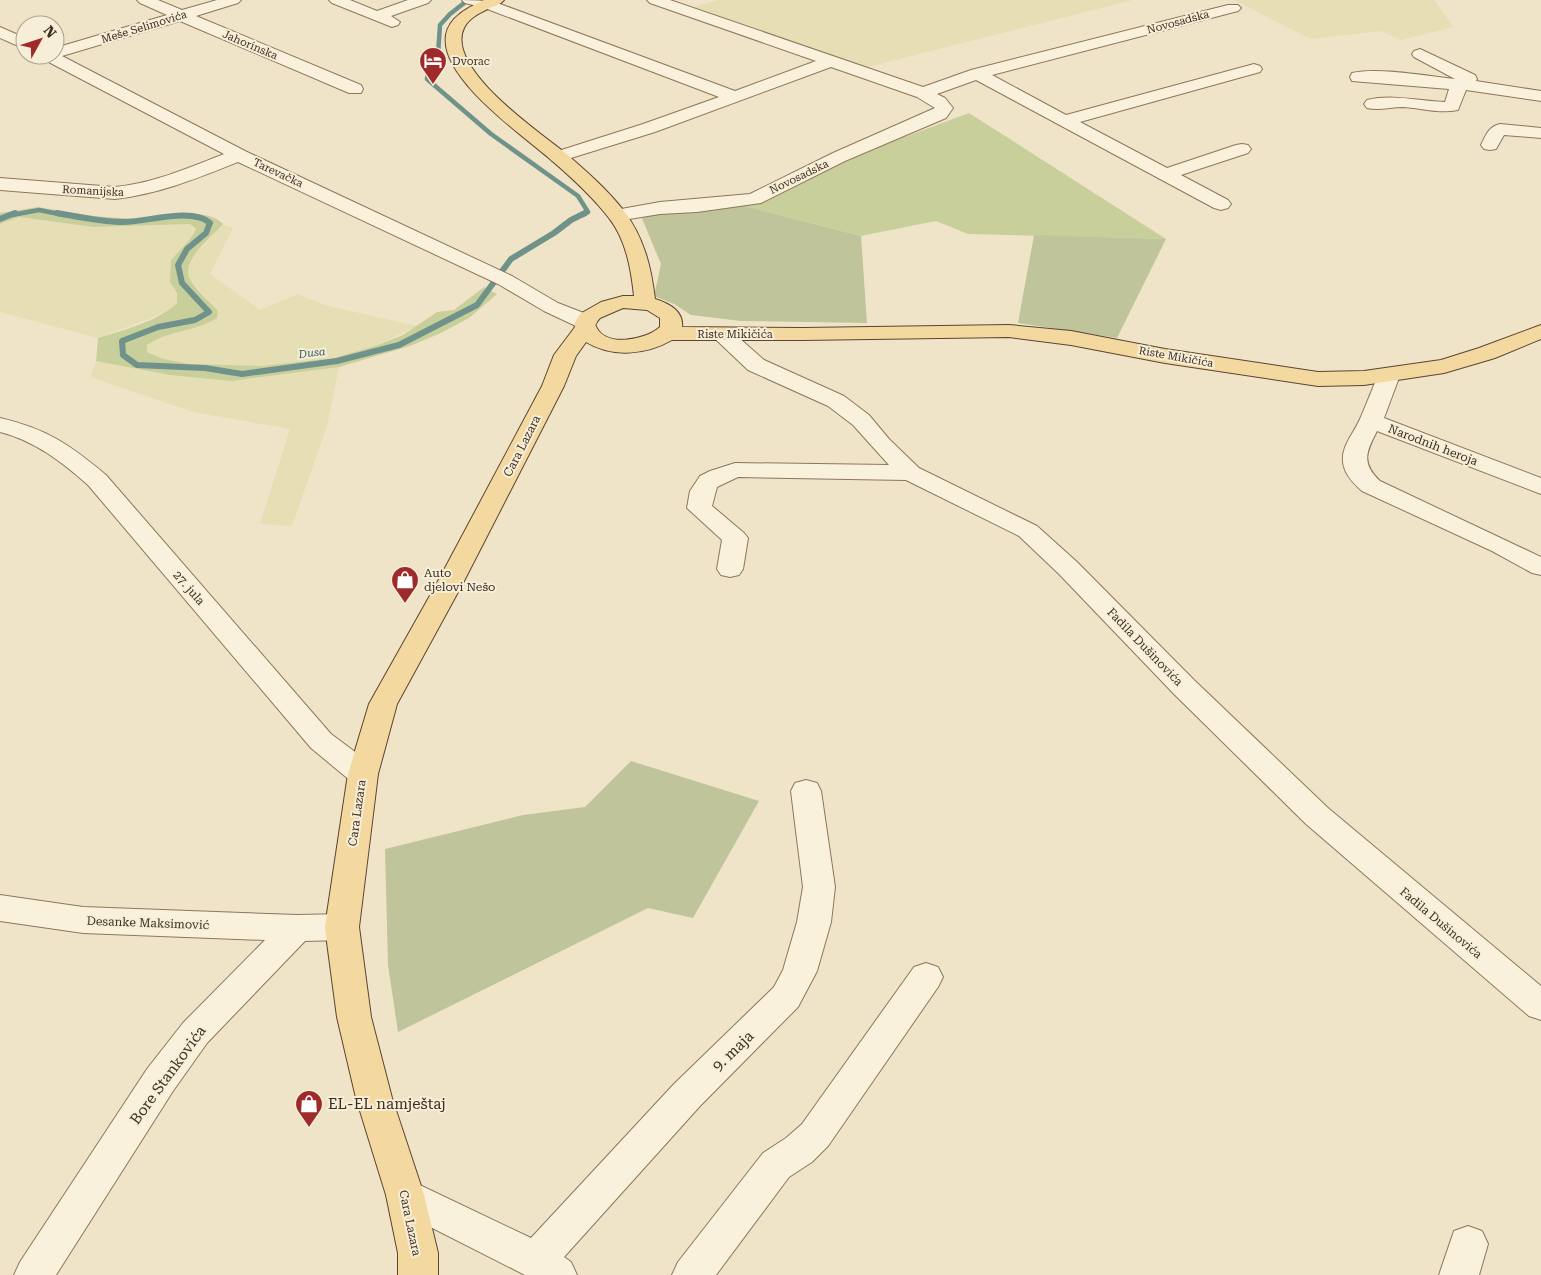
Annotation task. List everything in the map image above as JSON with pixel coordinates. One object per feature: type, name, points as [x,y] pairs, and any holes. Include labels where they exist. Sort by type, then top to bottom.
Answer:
[{"type":"main road","points":[[483,2],[472,11],[454,34],[453,46],[462,69],[484,94],[558,157],[617,215],[641,263],[645,303]]},
{"type":"main road","name":"Cara Lazara","points":[[418,1275],[418,1253],[405,1195],[374,1098],[354,1018],[342,927],[363,774],[384,704],[553,386],[566,354],[596,316],[620,294],[624,283],[631,241]]},
{"type":"main road","points":[[645,303],[658,306],[669,324],[645,343],[616,345],[595,338],[589,333],[596,316],[645,303]]},
{"type":"main road","name":"Riste Mikičića","points":[[669,324],[705,323],[803,334]]},
{"type":"main road","name":"Riste Mikičića","points":[[669,324],[721,334],[1009,331],[1071,338],[1165,356],[1318,379],[1364,378],[1452,363],[1487,353],[1541,330]]},
{"type":"main road","name":"Cara Lazara","points":[[553,386],[582,358],[606,346],[616,345]]},
{"type":"street","name":"Jahorinska","points":[[145,0],[355,89]]},
{"type":"street","name":"Meše Selimovića","points":[[65,51],[232,0]]},
{"type":"street","points":[[337,0],[385,19],[423,0]]},
{"type":"street","name":"Novosadska","points":[[617,215],[660,208],[697,206],[754,199],[839,157],[940,114],[944,108],[939,102],[923,93],[829,62],[655,0]]},
{"type":"street","points":[[483,2],[732,96]]},
{"type":"street","name":"Novosadska","points":[[923,93],[978,74],[1233,8]]},
{"type":"street","points":[[0,32],[15,39]]},
{"type":"street","points":[[1420,54],[1449,71],[1491,88]]},
{"type":"street","points":[[558,157],[649,128],[829,62]]},
{"type":"street","name":"Tarevačka","points":[[65,63],[239,155],[498,278],[551,307],[596,316]]},
{"type":"street","points":[[1066,120],[1254,68]]},
{"type":"street","points":[[978,74],[1221,204]]},
{"type":"street","points":[[1358,77],[1382,77],[1491,88],[1541,96]]},
{"type":"street","points":[[1373,104],[1403,102],[1443,107],[1452,106],[1458,85]]},
{"type":"street","points":[[1490,145],[1496,132],[1500,129],[1541,133]]},
{"type":"street","points":[[1166,174],[1242,149]]},
{"type":"street","name":"Romanijska","points":[[0,184],[106,192],[133,192],[150,188],[239,155]]},
{"type":"street","name":"Fadila Dušinovića","points":[[721,334],[756,365],[836,401],[861,420],[881,444],[910,473],[1028,531],[1068,568],[1184,687],[1317,816],[1541,1006]]},
{"type":"street","points":[[1389,375],[1371,421],[1356,450],[1354,463],[1360,477],[1371,486],[1502,546],[1541,567]]},
{"type":"street","name":"Narodnih heroja","points":[[1371,421],[1522,478],[1541,487]]},
{"type":"street","name":"27. jula","points":[[0,425],[19,429],[43,438],[70,456],[96,480],[321,741],[363,774]]},
{"type":"street","points":[[730,569],[734,538],[699,508],[701,489],[710,479],[735,470],[910,473]]},
{"type":"street","name":"9. maja","points":[[546,1268],[687,1095],[786,997],[800,971],[814,922],[819,887],[806,790]]},
{"type":"street","name":"Desanke Maksimović","points":[[0,908],[83,920],[297,928]]},
{"type":"street","points":[[297,928],[342,927]]},
{"type":"street","name":"Bore Stankovića","points":[[34,1275],[160,1080],[196,1033],[297,928]]},
{"type":"street","points":[[692,1275],[776,1165],[799,1150],[815,1135],[926,977]]},
{"type":"street","points":[[405,1195],[546,1268]]},
{"type":"shaded area","points":[[718,0],[1133,0],[864,68],[694,7]]},
{"type":"shaded area","points":[[1234,0],[1434,0],[1454,27],[1400,40],[1381,31],[1310,39]]},
{"type":"shaded area","points":[[19,217],[93,227],[190,224],[196,229],[191,238],[171,260],[171,284],[177,293],[177,303],[169,310],[151,318],[98,338],[0,312],[0,224]]},
{"type":"shaded area","points":[[223,224],[233,228],[210,274],[260,310],[298,294],[328,306],[417,326],[375,346],[334,358],[262,366],[189,364],[164,359],[147,352],[147,345],[157,337],[178,332],[217,311],[190,280],[187,269],[192,257]]},
{"type":"shaded area","points":[[96,361],[232,381],[339,367],[327,426],[292,526],[260,524],[290,429],[193,412],[90,377]]},
{"type":"green space","points":[[969,113],[1166,239],[968,234],[936,221],[861,236],[745,206],[891,142]]},
{"type":"green space","points":[[745,206],[861,236],[867,323],[741,321],[691,315],[674,304],[654,296],[661,264],[641,216]]},
{"type":"green space","points":[[38,207],[92,216],[118,218],[197,214],[216,219],[223,224],[192,258],[188,274],[197,289],[218,311],[217,318],[209,323],[164,336],[147,345],[147,352],[164,359],[189,364],[262,366],[334,358],[375,346],[403,335],[437,312],[454,310],[484,287],[497,294],[469,318],[441,333],[410,346],[339,367],[232,381],[170,375],[96,361],[98,338],[150,320],[169,310],[177,303],[177,293],[170,282],[171,260],[191,238],[196,229],[190,224],[93,227],[19,217],[0,224],[0,213]]},
{"type":"green space","points":[[1034,235],[1166,239],[1117,338],[1018,323]]},
{"type":"green space","points":[[631,761],[759,801],[693,918],[648,908],[398,1032],[388,965],[385,849],[523,815],[585,807]]},
{"type":"waterway","name":"Dusa","points":[[468,0],[450,14],[440,25],[438,55],[428,71],[427,79],[491,134],[578,196],[588,212],[583,215]]},
{"type":"waterway","name":"Dusa","points":[[12,215],[39,210],[64,215]]},
{"type":"waterway","name":"Dusa","points":[[0,219],[15,213]]},
{"type":"waterway","name":"Dusa","points":[[57,213],[123,222],[169,216],[192,216],[202,218],[210,223],[206,233],[187,249],[178,265],[182,283],[209,312],[195,320],[158,327],[122,341],[123,355],[137,365],[205,368],[242,374],[337,361],[399,345],[477,305],[511,259],[585,213]]},
{"type":"place","name":"Dvorac","points":[[433,85]]},
{"type":"place","name":"Auto djelovi Nešo","points":[[405,604]]},
{"type":"place","name":"EL-EL namještaj","points":[[309,1128]]}]
